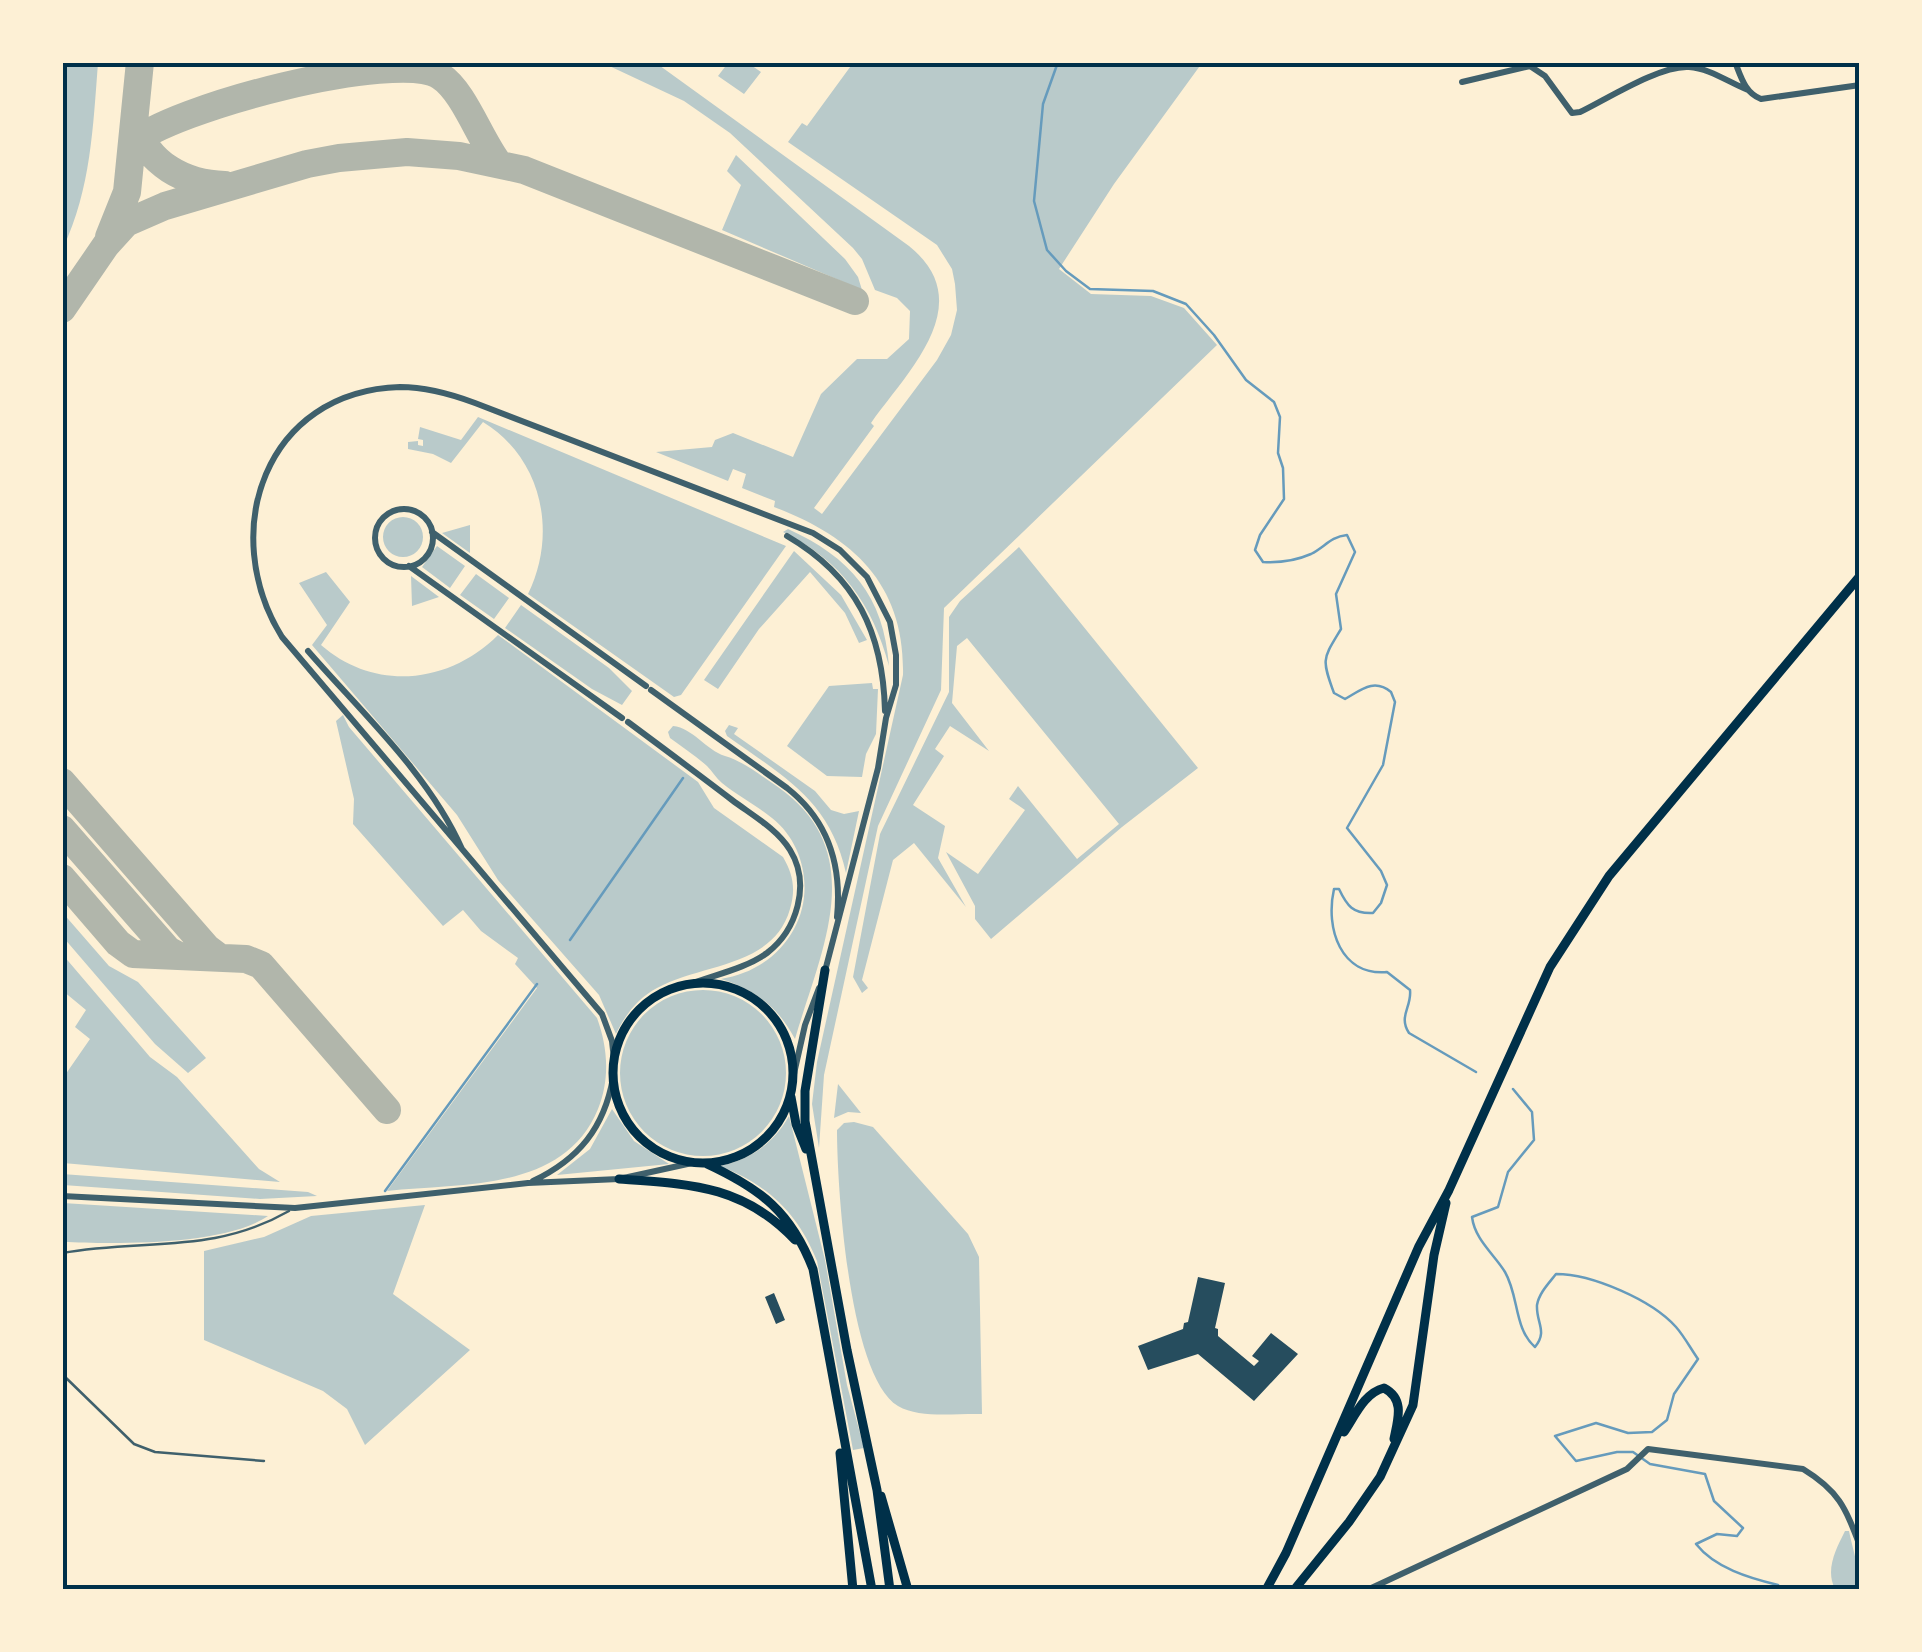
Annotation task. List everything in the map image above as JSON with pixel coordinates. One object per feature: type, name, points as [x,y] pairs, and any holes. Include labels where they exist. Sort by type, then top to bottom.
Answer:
[{"type":"main road","points":[[1266,1590],[1332,1450],[1418,1246],[1449,1190],[1550,967],[1646,828],[1860,576]]},
{"type":"main road","points":[[826,970],[804,1091],[810,1161],[877,1490],[890,1590]]},
{"type":"main road","points":[[688,984],[731,988],[757,1002],[784,1036],[792,1078],[781,1118],[765,1139],[731,1159],[704,1163],[668,1156],[637,1135],[622,1114],[613,1078],[621,1036],[634,1014],[664,992],[688,984]]},
{"type":"main road","points":[[790,1093],[810,1161]]},
{"type":"main road","points":[[704,1163],[749,1184],[772,1203],[806,1250],[813,1268],[872,1590]]},
{"type":"main road","points":[[619,1179],[722,1190],[756,1206],[806,1250]]},
{"type":"main road","points":[[1294,1590],[1349,1522],[1388,1461],[1413,1404],[1434,1255],[1449,1190]]},
{"type":"main road","points":[[1332,1450],[1367,1397],[1384,1388],[1394,1394],[1398,1405],[1388,1461]]},
{"type":"main road","points":[[834,1395],[853,1590]]},
{"type":"main road","points":[[877,1490],[892,1526],[908,1590]]},
{"type":"street","points":[[1735,62],[1748,90]]},
{"type":"street","points":[[1462,82],[1530,66],[1546,76],[1572,113],[1683,66],[1761,98],[1860,85]]},
{"type":"street","points":[[614,1060],[602,1014],[282,636],[265,605],[253,559],[255,506],[266,471],[286,440],[330,406],[382,389],[438,391],[813,533],[856,564],[877,593],[890,622],[896,685],[826,970],[805,1025],[792,1078]]},
{"type":"street","points":[[688,984],[754,960],[778,943],[798,907],[800,892],[798,869],[788,846],[625,720],[410,566],[391,564],[378,550],[375,536],[380,521],[394,510],[411,510],[424,517],[432,532],[807,805],[822,828],[837,866],[835,934]]},
{"type":"street","points":[[410,566],[426,556],[432,545],[432,532]]},
{"type":"street","points":[[787,536],[821,559],[860,606],[880,654],[886,718]]},
{"type":"street","points":[[308,651],[430,794],[449,820],[462,849]]},
{"type":"street","points":[[528,1183],[554,1171],[587,1143],[603,1115],[613,1078]]},
{"type":"street","points":[[62,1196],[295,1208],[528,1183],[619,1179],[692,1162]]},
{"type":"street","points":[[1367,1590],[1552,1506],[1634,1464],[1648,1449],[1803,1469],[1839,1496],[1860,1546]]},
{"type":"street","points":[[1306,1576],[1308,1590]]},
{"type":"lane","points":[[62,1253],[233,1236],[266,1225],[295,1208]]},
{"type":"lane","points":[[62,1374],[134,1444],[155,1452],[264,1461]]},
{"type":"shaded area","points":[[63,62],[98,63],[85,180],[63,248]]},
{"type":"shaded area","points":[[603,63],[656,63],[909,246],[929,268],[938,290],[938,313],[930,336],[871,423],[874,426],[814,508],[822,514],[937,360],[951,335],[957,310],[952,269],[937,245],[788,142],[802,123],[807,126],[853,63],[1202,63],[1114,184],[1059,269],[1091,294],[1151,296],[1184,308],[1217,345],[944,608],[941,690],[878,826],[824,1075],[819,1148],[812,1104],[817,1062],[903,675],[895,615],[869,568],[850,549],[828,533],[774,507],[775,501],[742,488],[746,474],[733,469],[728,481],[656,452],[712,447],[715,440],[733,433],[793,457],[821,394],[857,359],[887,359],[909,339],[910,311],[897,298],[875,290],[853,248],[730,133],[684,101]]},
{"type":"shaded area","points":[[728,63],[748,63],[761,72],[744,94],[718,76]]},
{"type":"shaded area","points":[[736,155],[845,259],[862,290],[722,230],[741,185],[727,171]]},
{"type":"shaded area","points":[[478,417],[786,546],[681,695],[674,697],[528,594],[537,571],[543,522],[531,476],[503,437],[483,422],[451,463],[408,449],[408,442],[418,441],[423,446],[423,440],[418,439],[420,427],[461,440]]},
{"type":"shaded area","points":[[403,517],[417,523],[423,537],[417,551],[403,557],[389,551],[383,537],[389,523]]},
{"type":"shaded area","points":[[470,525],[470,553],[442,533]]},
{"type":"shaded area","points":[[788,529],[829,552],[860,582],[880,619],[889,666],[874,623],[852,587],[822,556],[783,532]]},
{"type":"shaded area","points":[[437,546],[465,566],[450,588],[422,567]]},
{"type":"shaded area","points":[[1019,547],[1198,768],[991,939],[975,919],[975,906],[946,852],[978,874],[1025,810],[1009,799],[1018,786],[1077,859],[1119,824],[967,638],[957,646],[952,703],[989,751],[950,726],[935,749],[944,756],[913,805],[945,826],[938,858],[966,907],[914,843],[893,860],[862,980],[868,988],[862,993],[853,977],[880,834],[949,692],[949,617],[960,601]]},
{"type":"shaded area","points":[[794,551],[841,595],[867,640],[859,643],[845,613],[810,572],[759,629],[718,689],[704,680]]},
{"type":"shaded area","points":[[326,572],[350,602],[321,645],[342,660],[365,670],[411,676],[457,664],[498,635],[698,782],[714,808],[783,857],[793,888],[790,909],[781,928],[752,953],[650,992],[633,1008],[616,1034],[599,995],[498,880],[457,815],[312,645],[327,625],[299,583]]},
{"type":"shaded area","points":[[476,574],[509,598],[494,619],[460,595]]},
{"type":"shaded area","points":[[411,576],[439,597],[412,606]]},
{"type":"shaded area","points":[[521,605],[609,668],[632,691],[622,705],[592,689],[505,628]]},
{"type":"shaded area","points":[[872,683],[873,689],[878,689],[876,734],[866,754],[862,777],[827,776],[787,746],[829,686]]},
{"type":"shaded area","points":[[343,715],[349,727],[597,1018],[606,1064],[598,1109],[582,1136],[561,1156],[536,1169],[477,1183],[387,1191],[537,988],[515,964],[518,958],[481,931],[463,910],[443,926],[353,824],[354,799],[336,721]]},
{"type":"shaded area","points":[[729,725],[738,728],[734,734],[815,791],[831,810],[844,814],[859,811],[846,873],[829,826],[816,808],[785,778],[727,736]]},
{"type":"shaded area","points":[[673,726],[778,787],[807,813],[824,842],[831,873],[831,905],[795,1039],[765,1001],[721,979],[764,963],[788,939],[804,900],[799,855],[772,818],[722,783],[703,762],[670,738],[668,732]]},
{"type":"shaded area","points":[[62,912],[109,966],[138,982],[206,1058],[188,1073],[155,1044],[63,937]]},
{"type":"shaded area","points":[[63,955],[150,1057],[177,1077],[259,1169],[280,1182],[63,1163],[63,1078],[90,1039],[75,1027],[86,1010],[63,991]]},
{"type":"shaded area","points":[[703,990],[735,997],[761,1015],[779,1041],[786,1073],[779,1105],[761,1131],[735,1149],[703,1156],[671,1149],[645,1131],[627,1105],[620,1073],[627,1041],[645,1015],[671,997]]},
{"type":"shaded area","points":[[838,1084],[861,1113],[848,1112],[834,1118]]},
{"type":"shaded area","points":[[612,1109],[634,1141],[669,1164],[557,1175],[590,1149]]},
{"type":"shaded area","points":[[789,1116],[825,1260],[847,1385],[864,1448],[853,1450],[817,1261],[809,1244],[791,1215],[767,1192],[720,1166],[760,1149]]},
{"type":"shaded area","points":[[844,1123],[873,1127],[968,1234],[979,1257],[982,1414],[928,1414],[898,1406],[881,1388],[868,1359],[849,1278],[840,1193],[837,1130]]},
{"type":"shaded area","points":[[62,1174],[308,1192],[317,1196],[260,1199],[63,1185]]},
{"type":"shaded area","points":[[63,1203],[268,1216],[249,1226],[198,1238],[139,1243],[63,1242]]},
{"type":"shaded area","points":[[425,1205],[393,1294],[470,1350],[365,1445],[347,1409],[323,1391],[204,1340],[204,1251],[264,1237],[311,1216]]},
{"type":"shaded area","points":[[1845,1531],[1849,1531],[1859,1589],[1835,1589],[1832,1582],[1833,1560]]},
{"type":"building","points":[[1198,1277],[1225,1283],[1215,1328],[1218,1336],[1254,1366],[1259,1361],[1252,1356],[1271,1333],[1298,1354],[1254,1401],[1198,1354],[1148,1370],[1138,1346],[1183,1329]]},
{"type":"building","points":[[774,1293],[785,1320],[776,1324],[765,1297]]},
{"type":"waterway","points":[[1058,62],[1043,104],[1034,201],[1047,250],[1090,289],[1153,291],[1186,304],[1246,380],[1274,402],[1280,417],[1278,453],[1283,468],[1284,499],[1260,535],[1255,550],[1263,562],[1299,558],[1347,535],[1355,552],[1336,594],[1341,629],[1327,653],[1326,665],[1334,693],[1345,699],[1379,686],[1391,692],[1395,702],[1383,765],[1347,828],[1381,871],[1387,885],[1373,913],[1356,910],[1339,889],[1334,889],[1335,934],[1340,947],[1358,966],[1387,972],[1410,990],[1405,1016],[1409,1033],[1476,1072]]},
{"type":"waterway","points":[[570,940],[683,778]]},
{"type":"waterway","points":[[385,1191],[537,984]]},
{"type":"waterway","points":[[1513,1089],[1532,1112],[1534,1140],[1508,1172],[1498,1207],[1472,1217],[1481,1240],[1509,1281],[1528,1340],[1535,1347],[1541,1336],[1537,1305],[1542,1292],[1556,1274],[1571,1275],[1603,1284],[1652,1307],[1676,1327],[1698,1359],[1674,1394],[1667,1420],[1652,1432],[1628,1433],[1596,1423],[1555,1436],[1576,1461],[1633,1452],[1650,1464],[1705,1474],[1714,1501],[1743,1528],[1737,1536],[1717,1534],[1696,1544],[1723,1566],[1778,1585],[1781,1590]]},
{"type":"taxiway","points":[[109,237],[127,192],[140,62]]},
{"type":"taxiway","points":[[132,144],[189,115],[283,86],[379,70],[416,69],[449,83],[499,164]]},
{"type":"taxiway","points":[[135,124],[158,161],[195,181],[225,185]]},
{"type":"taxiway","points":[[62,309],[126,223],[165,206],[307,164],[407,152],[459,156],[524,170],[855,301]]},
{"type":"taxiway","points":[[62,782],[219,957]]},
{"type":"taxiway","points":[[62,829],[168,950],[179,956]]},
{"type":"taxiway","points":[[62,878],[118,943],[133,954],[246,959],[261,965],[387,1110]]}]
